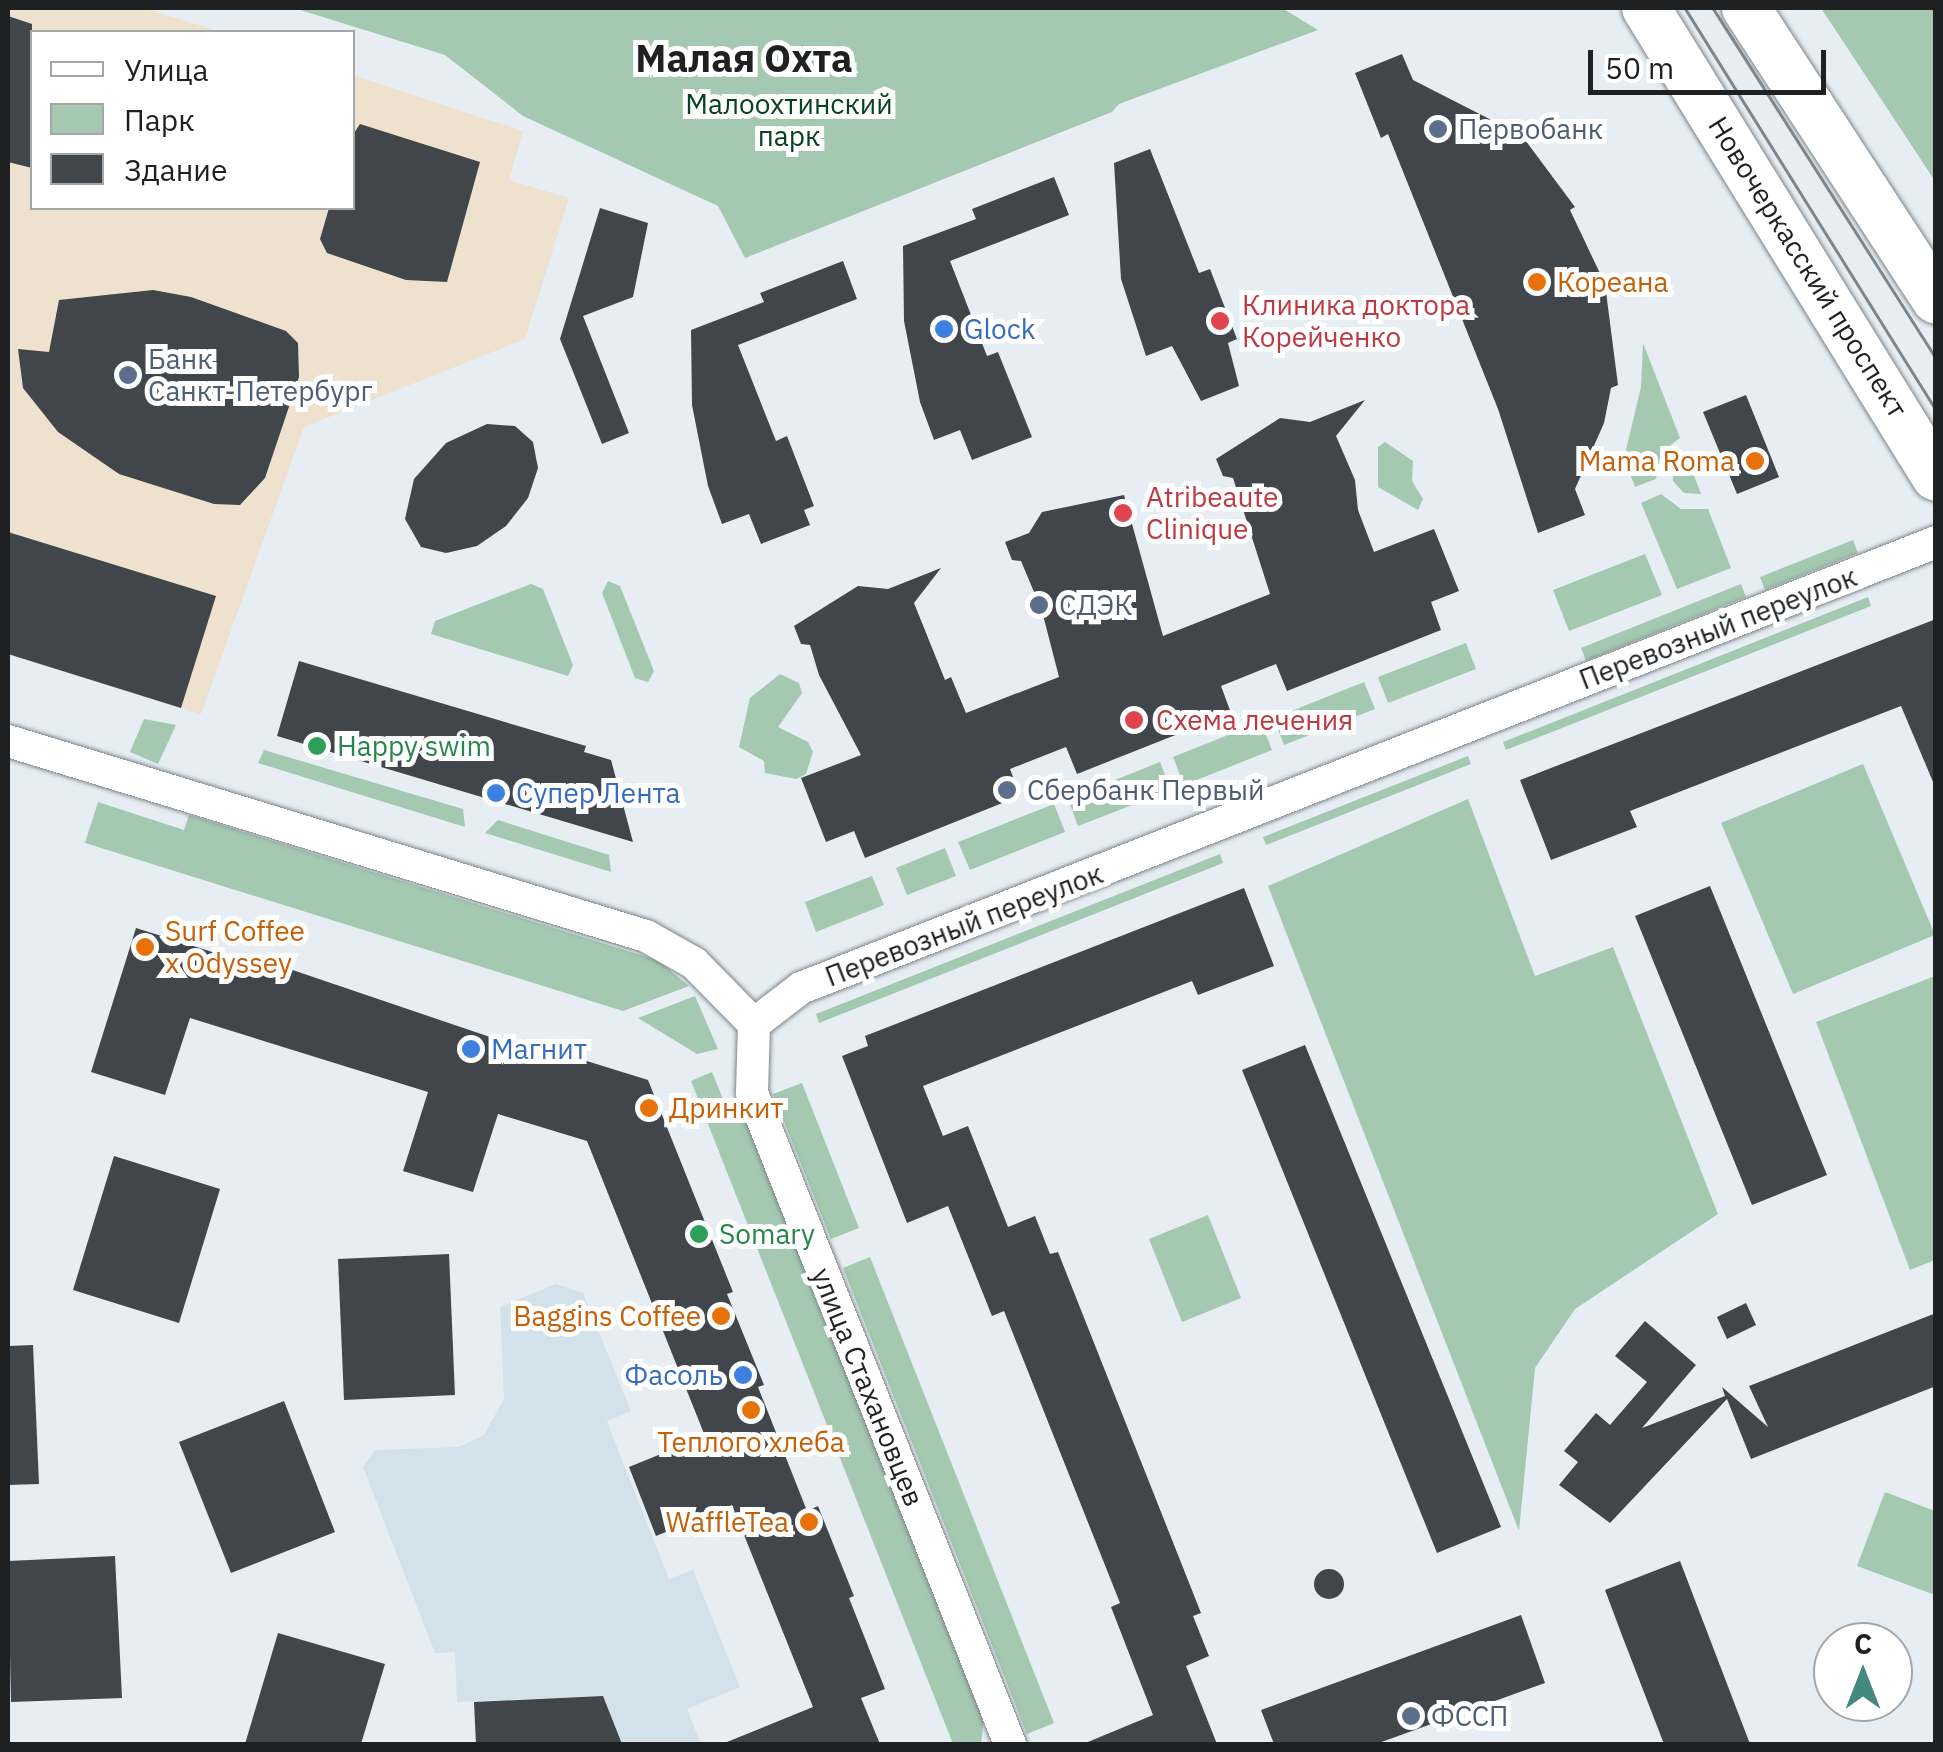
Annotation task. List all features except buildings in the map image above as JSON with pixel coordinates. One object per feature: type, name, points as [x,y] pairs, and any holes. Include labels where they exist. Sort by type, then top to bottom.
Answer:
[{"type":"main road","name":"Новочеркасский проспект","points":[[1646,8],[1936,477]]},
{"type":"main road","points":[[1746,8],[1936,299]]},
{"type":"street","name":"Перевозный переулок","points":[[754,1024],[801,988],[1936,542]]},
{"type":"street","points":[[8,741],[646,936],[694,963],[754,1024]]},
{"type":"street","name":"улица Стахановцев","points":[[754,1024],[752,1093],[1010,1744]]},
{"type":"shaded area","points":[[8,8],[144,8],[215,30],[30,30],[30,210],[355,210],[355,76],[523,131],[509,180],[569,198],[525,339],[304,427],[201,714],[8,654]]},
{"type":"shaded area","points":[[556,1284],[583,1293],[631,1411],[607,1421],[669,1579],[693,1570],[740,1687],[687,1709],[701,1744],[584,1744],[581,1697],[457,1702],[455,1652],[435,1653],[363,1467],[375,1450],[459,1447],[484,1435],[504,1399],[500,1307]]},
{"type":"green space","name":"Малоохтинский парк","points":[[294,8],[1282,8],[1318,30],[1119,104],[1112,112],[745,258],[718,206],[523,116],[445,55]]},
{"type":"green space","points":[[1821,8],[1935,8],[1935,181]]},
{"type":"green space","points":[[1643,343],[1680,438],[1661,452],[1656,479],[1635,487],[1624,458],[1641,387]]},
{"type":"green space","points":[[1385,442],[1413,461],[1412,481],[1423,499],[1418,510],[1378,487],[1378,447]]},
{"type":"green space","points":[[1685,452],[1701,494],[1684,493],[1673,481],[1673,464]]},
{"type":"green space","points":[[1661,494],[1681,509],[1708,509],[1731,568],[1677,589],[1641,503]]},
{"type":"green space","points":[[1853,540],[1858,553],[1765,590],[1760,577]]},
{"type":"green space","points":[[1645,554],[1662,595],[1569,631],[1553,590]]},
{"type":"green space","points":[[608,581],[620,586],[654,671],[648,682],[635,678],[602,593]]},
{"type":"green space","points":[[531,584],[543,589],[573,665],[568,676],[431,634],[435,621]]},
{"type":"green space","points":[[1741,584],[1746,597],[1586,661],[1581,648]]},
{"type":"green space","points":[[1868,597],[1871,606],[1506,750],[1503,742]]},
{"type":"green space","points":[[1466,643],[1476,669],[1388,703],[1378,677]]},
{"type":"green space","points":[[780,674],[799,683],[802,693],[778,727],[808,742],[813,752],[806,774],[796,779],[765,773],[764,761],[739,747],[750,698]]},
{"type":"green space","points":[[1364,682],[1375,709],[1284,745],[1274,718]]},
{"type":"green space","points":[[144,719],[176,725],[158,764],[130,752]]},
{"type":"green space","points":[[1261,722],[1272,750],[1184,785],[1173,757]]},
{"type":"green space","points":[[264,750],[463,809],[465,827],[258,763]]},
{"type":"green space","points":[[1468,756],[1471,764],[1266,845],[1263,837]]},
{"type":"green space","points":[[1160,762],[1171,790],[1078,826],[1068,799]]},
{"type":"green space","points":[[1863,764],[1935,935],[1793,994],[1721,823]]},
{"type":"green space","points":[[1468,799],[1535,976],[1613,947],[1718,1214],[1575,1309],[1535,1368],[1519,1531],[1268,886]]},
{"type":"green space","points":[[98,802],[184,830],[189,815],[657,960],[689,986],[623,1011],[85,843]]},
{"type":"green space","points":[[1054,804],[1065,832],[970,870],[958,842]]},
{"type":"green space","points":[[498,820],[609,855],[611,872],[485,833]]},
{"type":"green space","points":[[945,848],[956,876],[907,895],[896,868]]},
{"type":"green space","points":[[1220,854],[1223,863],[819,1023],[816,1014]]},
{"type":"green space","points":[[872,876],[884,905],[816,932],[805,902]]},
{"type":"green space","points":[[1935,976],[1935,1260],[1910,1270],[1816,1022]]},
{"type":"green space","points":[[695,996],[718,1049],[697,1054],[638,1018]]},
{"type":"green space","points":[[712,1072],[727,1109],[740,1104],[984,1719],[981,1744],[953,1744],[691,1081]]},
{"type":"green space","points":[[802,1083],[859,1228],[831,1239],[773,1094]]},
{"type":"green space","points":[[1208,1215],[1241,1298],[1182,1322],[1149,1239]]},
{"type":"green space","points":[[870,1257],[1054,1723],[1027,1734],[843,1268]]},
{"type":"green space","points":[[1885,1492],[1935,1511],[1935,1595],[1857,1566]]},
{"type":"tram line","points":[[1685,8],[1936,409]]},
{"type":"tram line","points":[[1713,8],[1936,358]]},
{"type":"place","name":"Первобанк","points":[[1438,129]]},
{"type":"place","name":"Кореана","points":[[1537,282]]},
{"type":"place","name":"Клиника доктора Корейченко","points":[[1220,321]]},
{"type":"place","name":"Glock","points":[[944,329]]},
{"type":"place","name":"Банк Санкт-Петербург","points":[[128,375]]},
{"type":"place","name":"Mama Roma","points":[[1755,461]]},
{"type":"place","name":"Atribeaute Clinique","points":[[1123,513]]},
{"type":"place","name":"СДЭК","points":[[1039,605]]},
{"type":"place","name":"Схема лечения","points":[[1134,720]]},
{"type":"place","name":"Happy swim","points":[[317,746]]},
{"type":"place","name":"Сбербанк Первый","points":[[1007,790]]},
{"type":"place","name":"Супер Лента","points":[[496,793]]},
{"type":"place","name":"Surf Coffee х Odyssey","points":[[145,947]]},
{"type":"place","name":"Магнит","points":[[471,1049]]},
{"type":"place","name":"Дринкит","points":[[649,1108]]},
{"type":"place","name":"Somary","points":[[699,1234]]},
{"type":"place","name":"Baggins Coffee","points":[[721,1316]]},
{"type":"place","name":"Фасоль","points":[[743,1375]]},
{"type":"place","name":"Теплого хлеба","points":[[751,1410]]},
{"type":"place","name":"WaffleTea","points":[[809,1522]]},
{"type":"place","name":"ФССП","points":[[1411,1716]]},
{"type":"district","name":"Малая Охта","points":[[744,58]]}]
